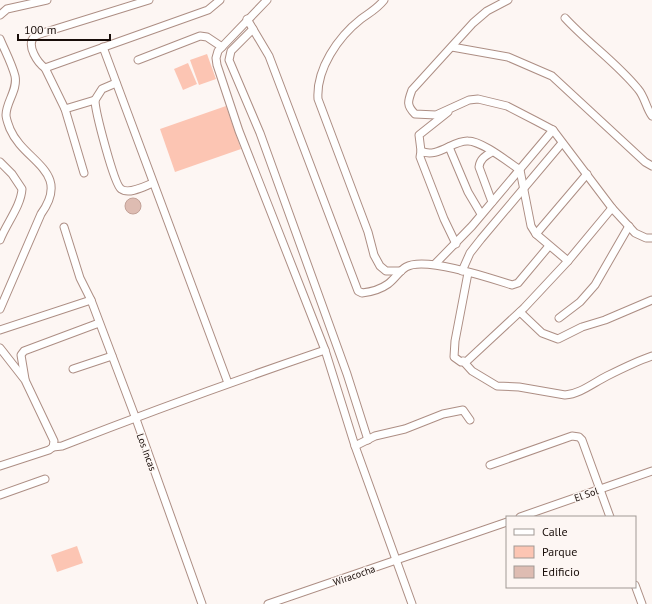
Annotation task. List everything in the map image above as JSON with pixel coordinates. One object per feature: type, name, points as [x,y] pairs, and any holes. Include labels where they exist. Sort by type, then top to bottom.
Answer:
[{"type":"street","points":[[0,15],[7,9],[47,0]]},
{"type":"street","points":[[84,173],[65,109],[45,68],[40,64],[31,47],[31,41],[35,36],[149,0]]},
{"type":"street","points":[[45,68],[208,10],[220,0]]},
{"type":"street","points":[[266,0],[222,47],[216,58],[239,131],[326,350],[355,446],[412,604]]},
{"type":"street","points":[[384,0],[378,8],[360,20],[346,33],[335,48],[317,85],[318,98],[368,232],[374,256],[380,266],[386,271],[401,271]]},
{"type":"street","points":[[508,0],[487,11],[412,90],[408,102],[409,108],[414,114],[436,115],[450,110],[469,100],[478,99],[507,106],[553,130],[612,208],[635,233],[646,238],[652,238]]},
{"type":"street","points":[[565,18],[640,90],[648,111],[652,116]]},
{"type":"street","points":[[247,19],[269,56],[355,286],[362,293],[373,292],[389,284],[401,271],[415,264],[435,264],[512,285],[518,283],[549,246]]},
{"type":"street","points":[[253,29],[231,51],[229,60],[263,140],[368,440]]},
{"type":"street","points":[[138,60],[200,36],[207,37],[222,47]]},
{"type":"street","points":[[0,39],[15,76],[14,88],[6,115],[11,131],[20,145],[46,171],[51,185],[49,203],[41,214],[2,301],[0,309]]},
{"type":"street","points":[[103,47],[228,383]]},
{"type":"street","points":[[452,47],[508,57],[552,76],[645,162],[652,166]]},
{"type":"street","points":[[65,109],[95,100],[102,89],[116,83]]},
{"type":"street","points":[[95,100],[116,183],[125,191],[131,191],[153,183]]},
{"type":"street","points":[[450,110],[419,135],[421,151],[420,157],[444,219],[456,244]]},
{"type":"street","points":[[435,264],[456,244],[553,130]]},
{"type":"street","points":[[421,151],[432,153],[468,140],[477,142],[520,170],[525,187],[531,226],[536,234],[568,262]]},
{"type":"street","points":[[562,143],[470,253],[465,272],[454,357],[461,362],[467,361],[520,312],[568,262],[612,208]]},
{"type":"street","points":[[449,147],[468,192],[481,214]]},
{"type":"street","points":[[492,152],[485,156],[480,162],[479,167],[492,202]]},
{"type":"street","points":[[0,162],[12,174],[22,189],[19,202],[5,225],[0,240]]},
{"type":"street","points":[[536,234],[587,174]]},
{"type":"street","points":[[559,318],[580,302],[595,284],[629,226]]},
{"type":"street","name":"Los Incas","points":[[64,227],[80,278],[91,300],[136,419],[202,604]]},
{"type":"street","points":[[0,330],[91,300]]},
{"type":"street","points":[[520,312],[542,334],[558,339],[582,327],[604,320],[652,300]]},
{"type":"street","points":[[25,380],[21,355],[24,351],[99,322]]},
{"type":"street","points":[[0,348],[25,380],[54,441],[53,447]]},
{"type":"street","points":[[0,466],[49,450],[53,447],[62,446],[228,383],[326,350]]},
{"type":"street","points":[[73,369],[112,356]]},
{"type":"street","points":[[463,361],[472,371],[497,386],[519,387],[565,395],[583,390],[606,376],[652,356]]},
{"type":"street","points":[[355,446],[386,433],[406,429],[443,414],[456,411],[463,410],[470,420]]},
{"type":"street","points":[[490,465],[577,436],[582,440],[610,516]]},
{"type":"street","name":"El Sol","points":[[523,516],[652,471]]},
{"type":"street","points":[[0,495],[45,479]]},
{"type":"street","points":[[396,561],[506,522]]},
{"type":"street","name":"Wiracocha","points":[[268,604],[396,561]]},
{"type":"street","points":[[636,588],[642,604]]},
{"type":"green space","points":[[207,54],[216,79],[199,85],[190,60]]},
{"type":"green space","points":[[188,63],[197,84],[183,90],[174,69]]},
{"type":"green space","points":[[226,106],[241,149],[175,172],[160,129]]},
{"type":"green space","points":[[77,546],[83,563],[57,572],[51,555]]},
{"type":"building","points":[[130,198],[136,198],[141,203],[139,212],[136,214],[130,214],[125,209],[125,203]]}]
